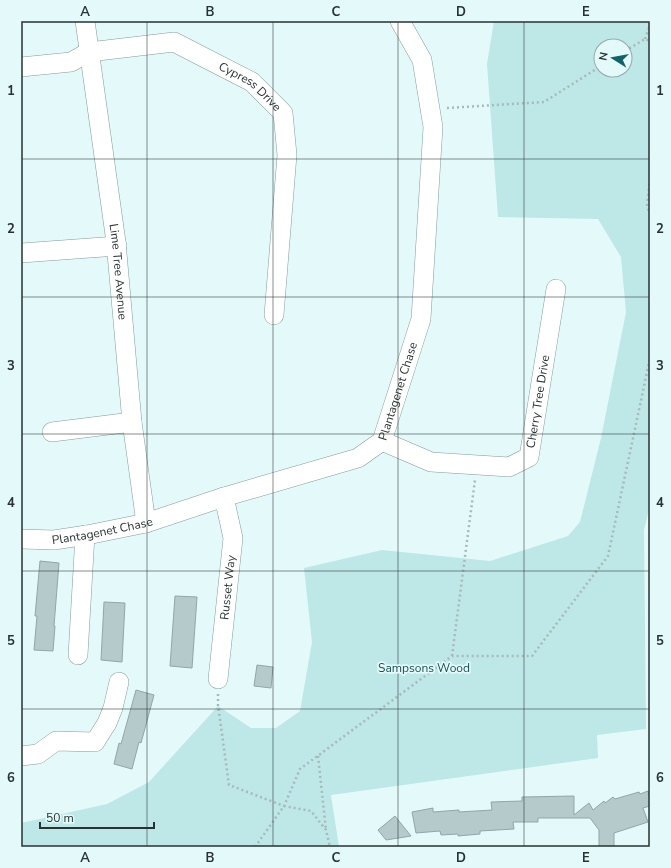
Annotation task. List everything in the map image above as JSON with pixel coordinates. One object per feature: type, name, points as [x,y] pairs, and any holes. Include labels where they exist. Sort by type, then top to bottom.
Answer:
[{"type":"street","name":"Lime Tree Avenue","points":[[85,21],[117,246],[132,422],[146,523]]},
{"type":"street","name":"Plantagenet Chase","points":[[21,538],[54,540],[85,536],[146,523],[224,497],[358,458],[382,441],[421,319],[433,127],[422,60],[400,21]]},
{"type":"street","name":"Cypress Drive","points":[[89,52],[174,42],[252,82],[284,113],[287,156],[274,315]]},
{"type":"street","points":[[21,67],[71,62],[89,52]]},
{"type":"street","points":[[21,253],[117,246]]},
{"type":"street","name":"Cherry Tree Drive","points":[[382,441],[431,462],[509,467],[530,457],[556,289]]},
{"type":"street","points":[[52,432],[132,422]]},
{"type":"street","name":"Russet Way","points":[[218,679],[232,538],[224,497]]},
{"type":"street","points":[[78,656],[85,536]]},
{"type":"street","points":[[21,756],[38,754],[56,741],[96,742],[113,708],[119,682]]},
{"type":"path","points":[[633,46],[645,39],[650,25]]},
{"type":"path","points":[[645,39],[650,41]]},
{"type":"path","points":[[430,110],[544,102],[593,71]]},
{"type":"path","points":[[650,179],[647,206],[650,213]]},
{"type":"path","points":[[255,847],[284,806],[300,769],[452,656],[532,656],[608,556],[650,358]]},
{"type":"path","points":[[452,656],[477,465]]},
{"type":"path","points":[[218,679],[218,705],[229,785],[284,806],[311,811],[326,830]]},
{"type":"path","points":[[318,756],[326,830],[330,847]]},
{"type":"green space","name":"Sampsons Wood","points":[[494,21],[650,21],[650,505],[644,530],[646,729],[597,735],[598,758],[331,795],[339,847],[21,847],[21,823],[107,804],[149,782],[218,706],[251,728],[276,728],[300,711],[312,642],[304,568],[382,550],[490,561],[568,536],[580,522],[601,438],[626,312],[621,257],[598,219],[498,217],[487,64]]},
{"type":"building","points":[[40,561],[59,563],[53,651],[34,650],[37,616],[35,616]]},
{"type":"building","points":[[175,596],[197,597],[192,668],[170,666]]},
{"type":"building","points":[[104,602],[125,603],[122,662],[101,660]]},
{"type":"building","points":[[257,665],[273,667],[271,688],[254,686]]},
{"type":"building","points":[[136,690],[154,695],[141,743],[139,742],[132,769],[114,764]]},
{"type":"building","points":[[648,791],[650,806],[643,808],[648,822],[614,833],[614,847],[599,847],[599,830],[590,818],[538,818],[538,822],[513,822],[514,829],[480,831],[480,834],[458,836],[458,834],[441,835],[440,831],[416,833],[412,812],[433,808],[433,812],[492,810],[491,802],[522,801],[522,797],[574,796],[574,815],[589,803],[593,810],[604,801],[605,803],[613,797],[615,799]]},
{"type":"building","points":[[395,816],[411,836],[386,840],[378,830]]}]
